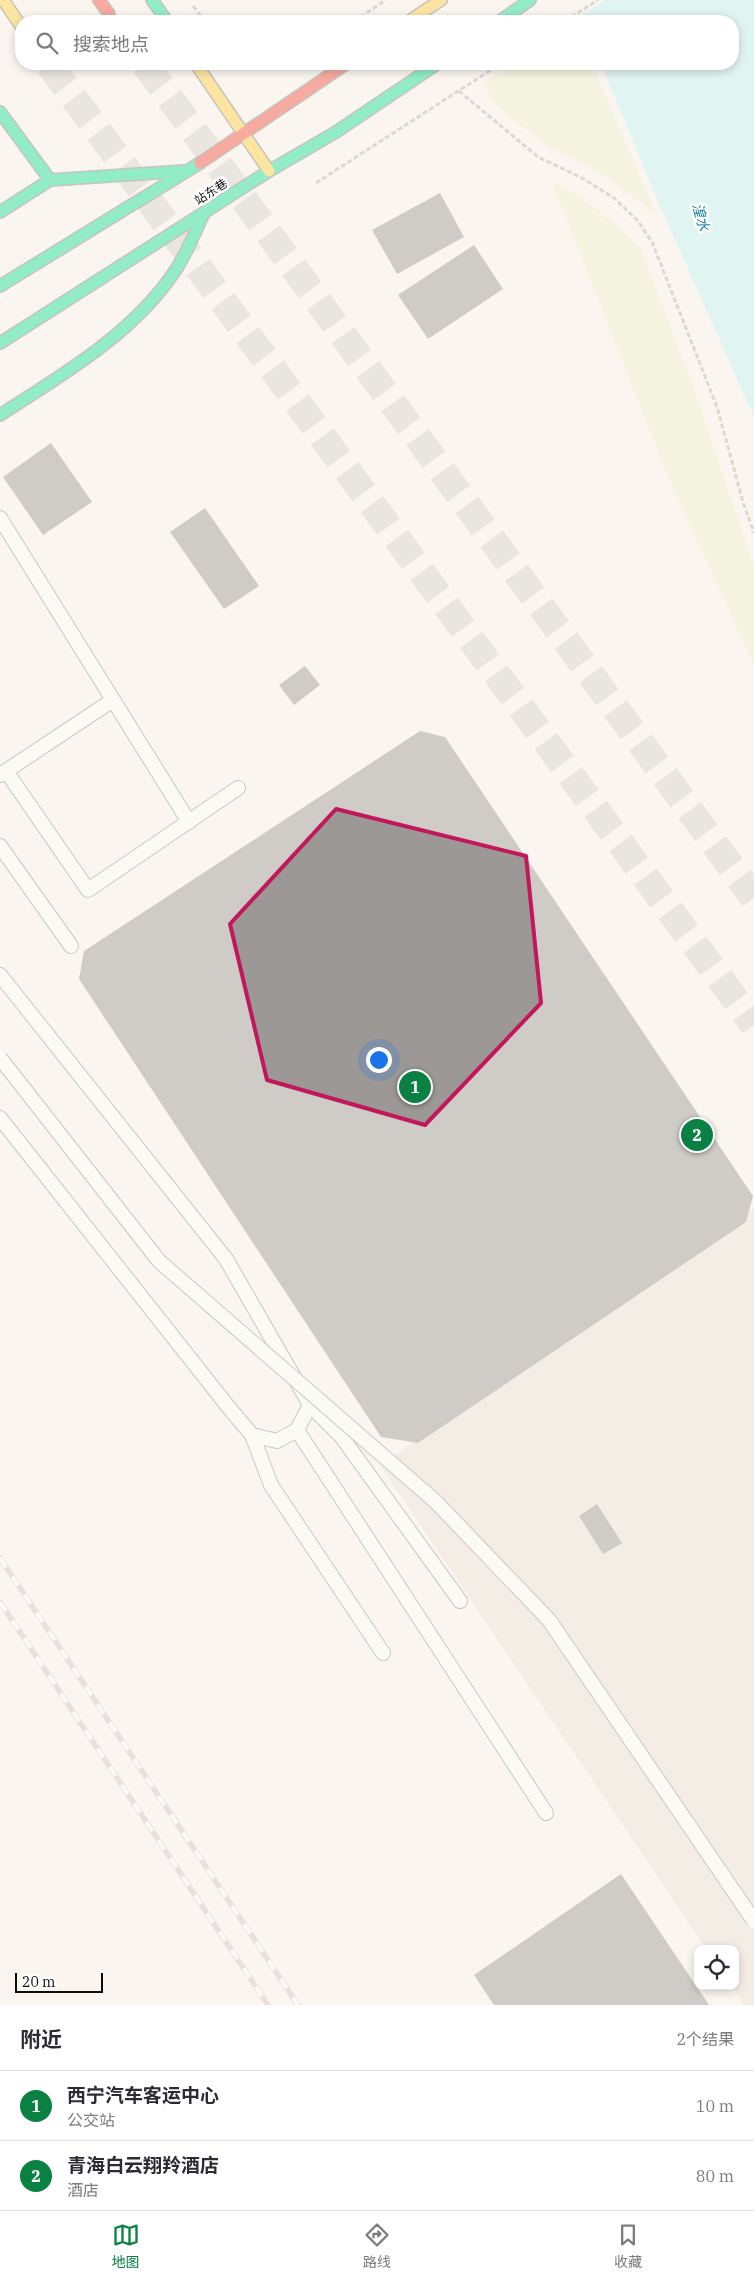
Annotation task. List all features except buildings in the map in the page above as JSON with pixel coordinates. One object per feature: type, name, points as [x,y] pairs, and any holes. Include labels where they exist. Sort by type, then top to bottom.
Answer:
[{"type":"main road","points":[[3,0],[15,17]]},
{"type":"main road","points":[[99,0],[109,14]]},
{"type":"main road","points":[[152,0],[162,15]]},
{"type":"main road","points":[[418,15],[441,0]]},
{"type":"main road","points":[[509,15],[530,0]]},
{"type":"main road","points":[[200,70],[269,171]]},
{"type":"main road","points":[[0,286],[189,171],[243,132],[337,70]]},
{"type":"main road","name":"站东巷","points":[[0,343],[269,171],[336,132],[429,70]]},
{"type":"main road","points":[[0,112],[50,180]]},
{"type":"main road","points":[[0,212],[50,180],[189,171]]},
{"type":"main road","points":[[0,415],[100,348],[144,309],[172,276],[204,212]]},
{"type":"lane","points":[[0,518],[189,822]]},
{"type":"lane","points":[[113,700],[3,773],[88,890],[238,788]]},
{"type":"lane","points":[[0,846],[71,946]]},
{"type":"lane","points":[[0,975],[226,1259],[310,1405],[341,1436],[460,1601]]},
{"type":"lane","points":[[0,1058],[159,1261],[435,1501],[550,1620],[754,1921]]},
{"type":"lane","points":[[0,1118],[230,1409],[252,1434],[271,1485],[383,1653]]},
{"type":"lane","points":[[252,1434],[277,1441],[296,1430],[310,1405]]},
{"type":"lane","points":[[296,1430],[546,1813]]},
{"type":"path","points":[[188,0],[200,15]]},
{"type":"path","points":[[363,15],[386,0]]},
{"type":"path","points":[[574,15],[598,0]]},
{"type":"path","points":[[316,183],[490,70]]},
{"type":"path","points":[[459,90],[538,157],[582,178],[614,198],[638,221],[652,242],[717,407],[743,502],[754,533]]},
{"type":"highlighted area","points":[[336,809],[526,856],[541,1003],[425,1125],[267,1080],[230,924]]},
{"type":"green space","points":[[506,70],[595,70],[656,214],[601,173],[549,147],[501,110],[482,84]]},
{"type":"green space","points":[[551,180],[595,207],[641,249],[696,394],[754,566],[754,665],[667,474]]},
{"type":"shaded area","points":[[754,1208],[754,2005],[744,2005],[735,1990],[739,1990],[739,1945],[703,1945],[380,1465]]},
{"type":"water","name":"湟水","points":[[575,0],[754,0],[754,417],[660,206],[603,70],[739,70],[739,15],[581,15]]},
{"type":"pier","points":[[572,0],[605,0],[582,15],[578,15]]},
{"type":"tunnel","points":[[53,70],[754,1025]]},
{"type":"tunnel","points":[[149,70],[754,898]]},
{"type":"railway","points":[[0,1558],[298,2005]]},
{"type":"railway","points":[[0,1602],[268,2005]]},
{"type":"traffic: fast","points":[[152,0],[163,15]]},
{"type":"traffic: fast","points":[[509,15],[530,0]]},
{"type":"traffic: fast","points":[[0,343],[269,171],[336,132],[428,70]]},
{"type":"traffic: fast","points":[[0,112],[50,180],[184,171]]},
{"type":"traffic: fast","points":[[0,286],[200,163]]},
{"type":"traffic: fast","points":[[0,212],[50,180]]},
{"type":"traffic: fast","points":[[0,415],[95,352],[139,314],[158,294],[175,271],[204,213]]},
{"type":"traffic: slow","points":[[3,0],[15,17]]},
{"type":"traffic: slow","points":[[418,15],[441,0]]},
{"type":"traffic: slow","points":[[200,70],[269,171]]},
{"type":"traffic: jam","points":[[99,0],[109,14]]},
{"type":"traffic: jam","points":[[200,163],[337,70]]},
{"type":"place","name":"西宁汽车客运中心","points":[[415,1087]]},
{"type":"place","name":"青海白云翔羚酒店","points":[[697,1135]]}]
